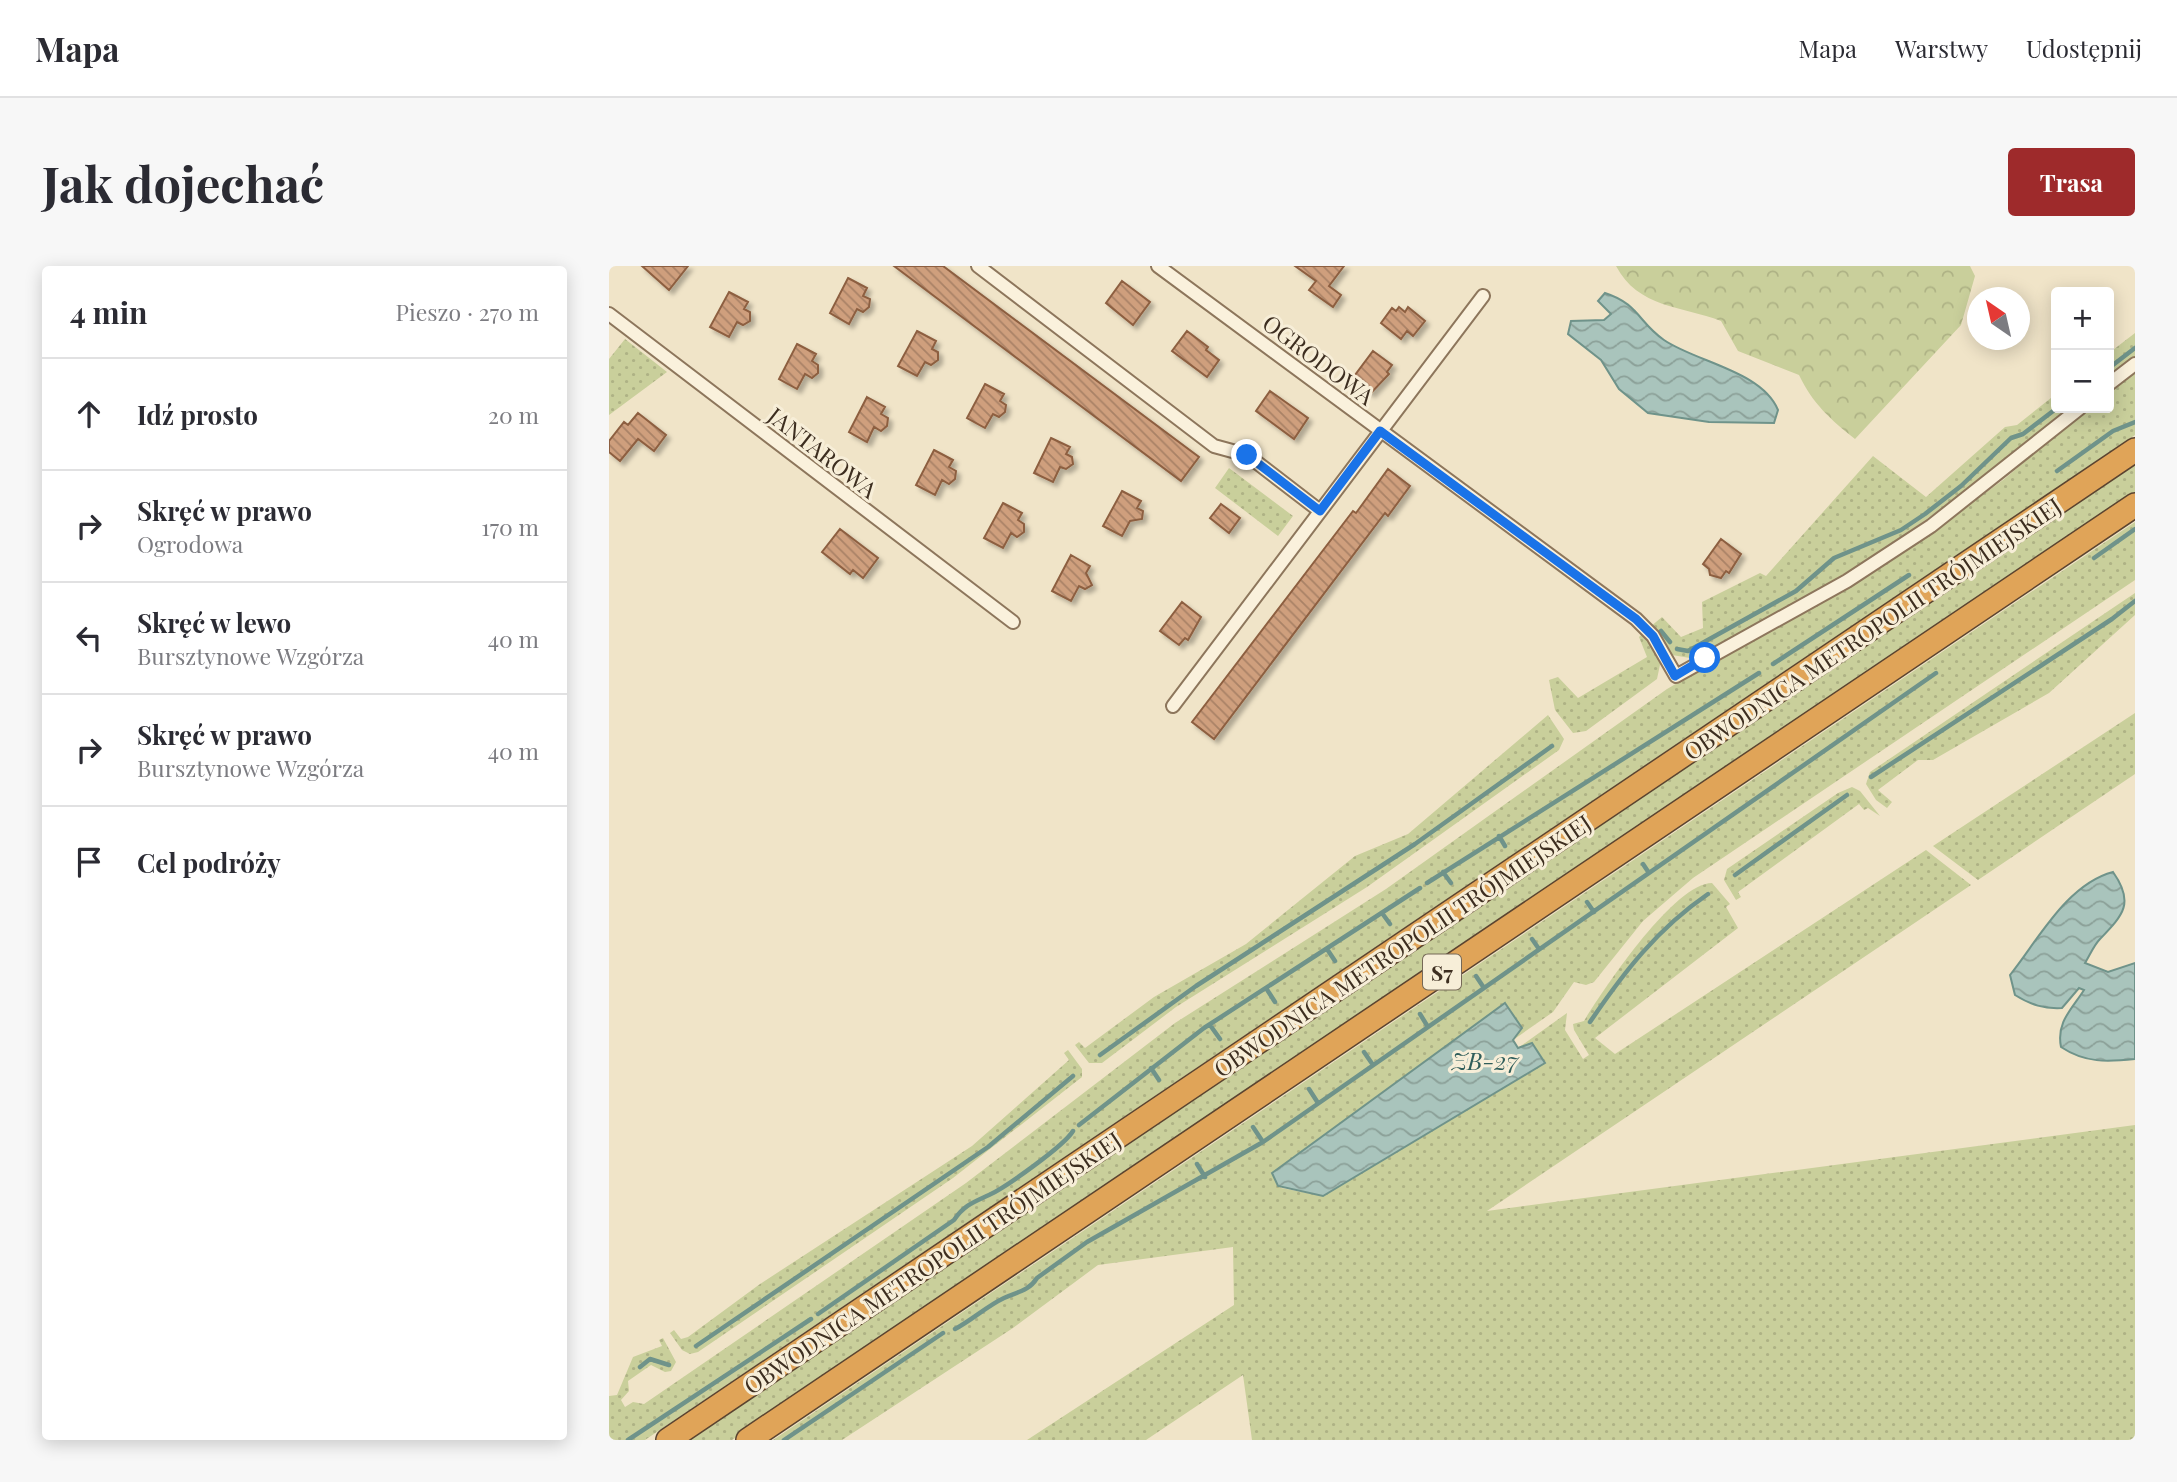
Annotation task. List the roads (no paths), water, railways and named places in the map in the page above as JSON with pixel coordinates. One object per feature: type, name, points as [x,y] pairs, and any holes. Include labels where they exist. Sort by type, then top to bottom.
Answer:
[{"type":"highway","name":"OBWODNICA METROPOLII TRÓJMIEJSKIEJ","points":[[668,1440],[2135,450]]},
{"type":"highway","name":"OBWODNICA METROPOLII TRÓJMIEJSKIEJ","points":[[748,1440],[2135,505]]},
{"type":"street","points":[[978,266],[1214,446],[1247,455],[1320,511]]},
{"type":"street","name":"OGRODOWA","points":[[1158,266],[1636,619],[1653,636],[1675,676],[1847,581],[1931,526],[2074,413]]},
{"type":"street","points":[[1173,706],[1483,296]]},
{"type":"street","name":"JANTAROWA","points":[[609,314],[1013,622]]},
{"type":"street","points":[[2114,380],[2135,364]]},
{"type":"water","points":[[1605,293],[1625,302],[1655,333],[1677,348],[1727,369],[1758,386],[1770,397],[1778,410],[1774,423],[1709,422],[1648,413],[1619,389],[1601,360],[1568,334],[1571,321],[1604,320],[1611,314],[1598,301]]},
{"type":"water","points":[[2113,872],[2123,892],[2123,908],[2085,963],[2108,972],[2135,963],[2135,1059],[2106,1061],[2088,1059],[2061,1047],[2063,1023],[2084,990],[2079,988],[2062,1008],[2043,1007],[2015,995],[2010,975],[2055,915],[2081,888]]},
{"type":"water","name":"ZB-27","points":[[1505,1003],[1522,1028],[1513,1040],[1518,1048],[1532,1043],[1545,1063],[1323,1196],[1278,1186],[1272,1173]]},
{"type":"waterway","points":[[2114,364],[2135,348]]},
{"type":"waterway","points":[[1677,649],[1688,651],[1796,591],[1834,558],[1901,530],[1961,486],[2011,438],[2023,434],[2051,413]]},
{"type":"waterway","points":[[2057,471],[2113,431],[2135,422]]},
{"type":"waterway","points":[[2094,558],[2135,529]]},
{"type":"waterway","points":[[1773,664],[1909,575]]},
{"type":"waterway","points":[[1871,777],[2112,619],[2135,601]]},
{"type":"waterway","points":[[1661,631],[1670,642]]},
{"type":"waterway","points":[[1427,883],[1759,673]]},
{"type":"waterway","points":[[955,1329],[998,1301],[1026,1288],[1087,1242],[1263,1142],[1936,673]]},
{"type":"waterway","points":[[1100,1055],[1196,986],[1415,844],[1552,746]]},
{"type":"waterway","points":[[1735,875],[1847,795]]},
{"type":"waterway","points":[[1499,836],[1505,846]]},
{"type":"waterway","points":[[1643,864],[1649,873]]},
{"type":"waterway","points":[[1443,872],[1451,883]]},
{"type":"waterway","points":[[1079,1125],[1204,1028],[1420,888]]},
{"type":"waterway","points":[[1590,1022],[1643,952],[1673,922],[1708,894]]},
{"type":"waterway","points":[[1587,902],[1594,912]]},
{"type":"waterway","points":[[1382,913],[1390,924]]},
{"type":"waterway","points":[[1532,939],[1539,949]]},
{"type":"waterway","points":[[1327,949],[1335,961]]},
{"type":"waterway","points":[[1476,976],[1484,988]]},
{"type":"waterway","points":[[1266,988],[1275,1002]]},
{"type":"waterway","points":[[1420,1014],[1428,1027]]},
{"type":"waterway","points":[[1210,1025],[1220,1039]]},
{"type":"waterway","points":[[1364,1052],[1373,1065]]},
{"type":"waterway","points":[[1151,1068],[1159,1080]]},
{"type":"waterway","points":[[696,1346],[988,1147],[1073,1076]]},
{"type":"waterway","points":[[1309,1089],[1318,1103]]},
{"type":"waterway","points":[[1253,1127],[1263,1142]]},
{"type":"waterway","points":[[818,1314],[954,1220],[970,1205],[1021,1175],[1047,1156],[1073,1131]]},
{"type":"waterway","points":[[1197,1164],[1205,1177]]},
{"type":"waterway","points":[[628,1440],[811,1319]]},
{"type":"waterway","points":[[784,1440],[943,1333]]},
{"type":"waterway","points":[[640,1367],[650,1359],[669,1365]]}]
